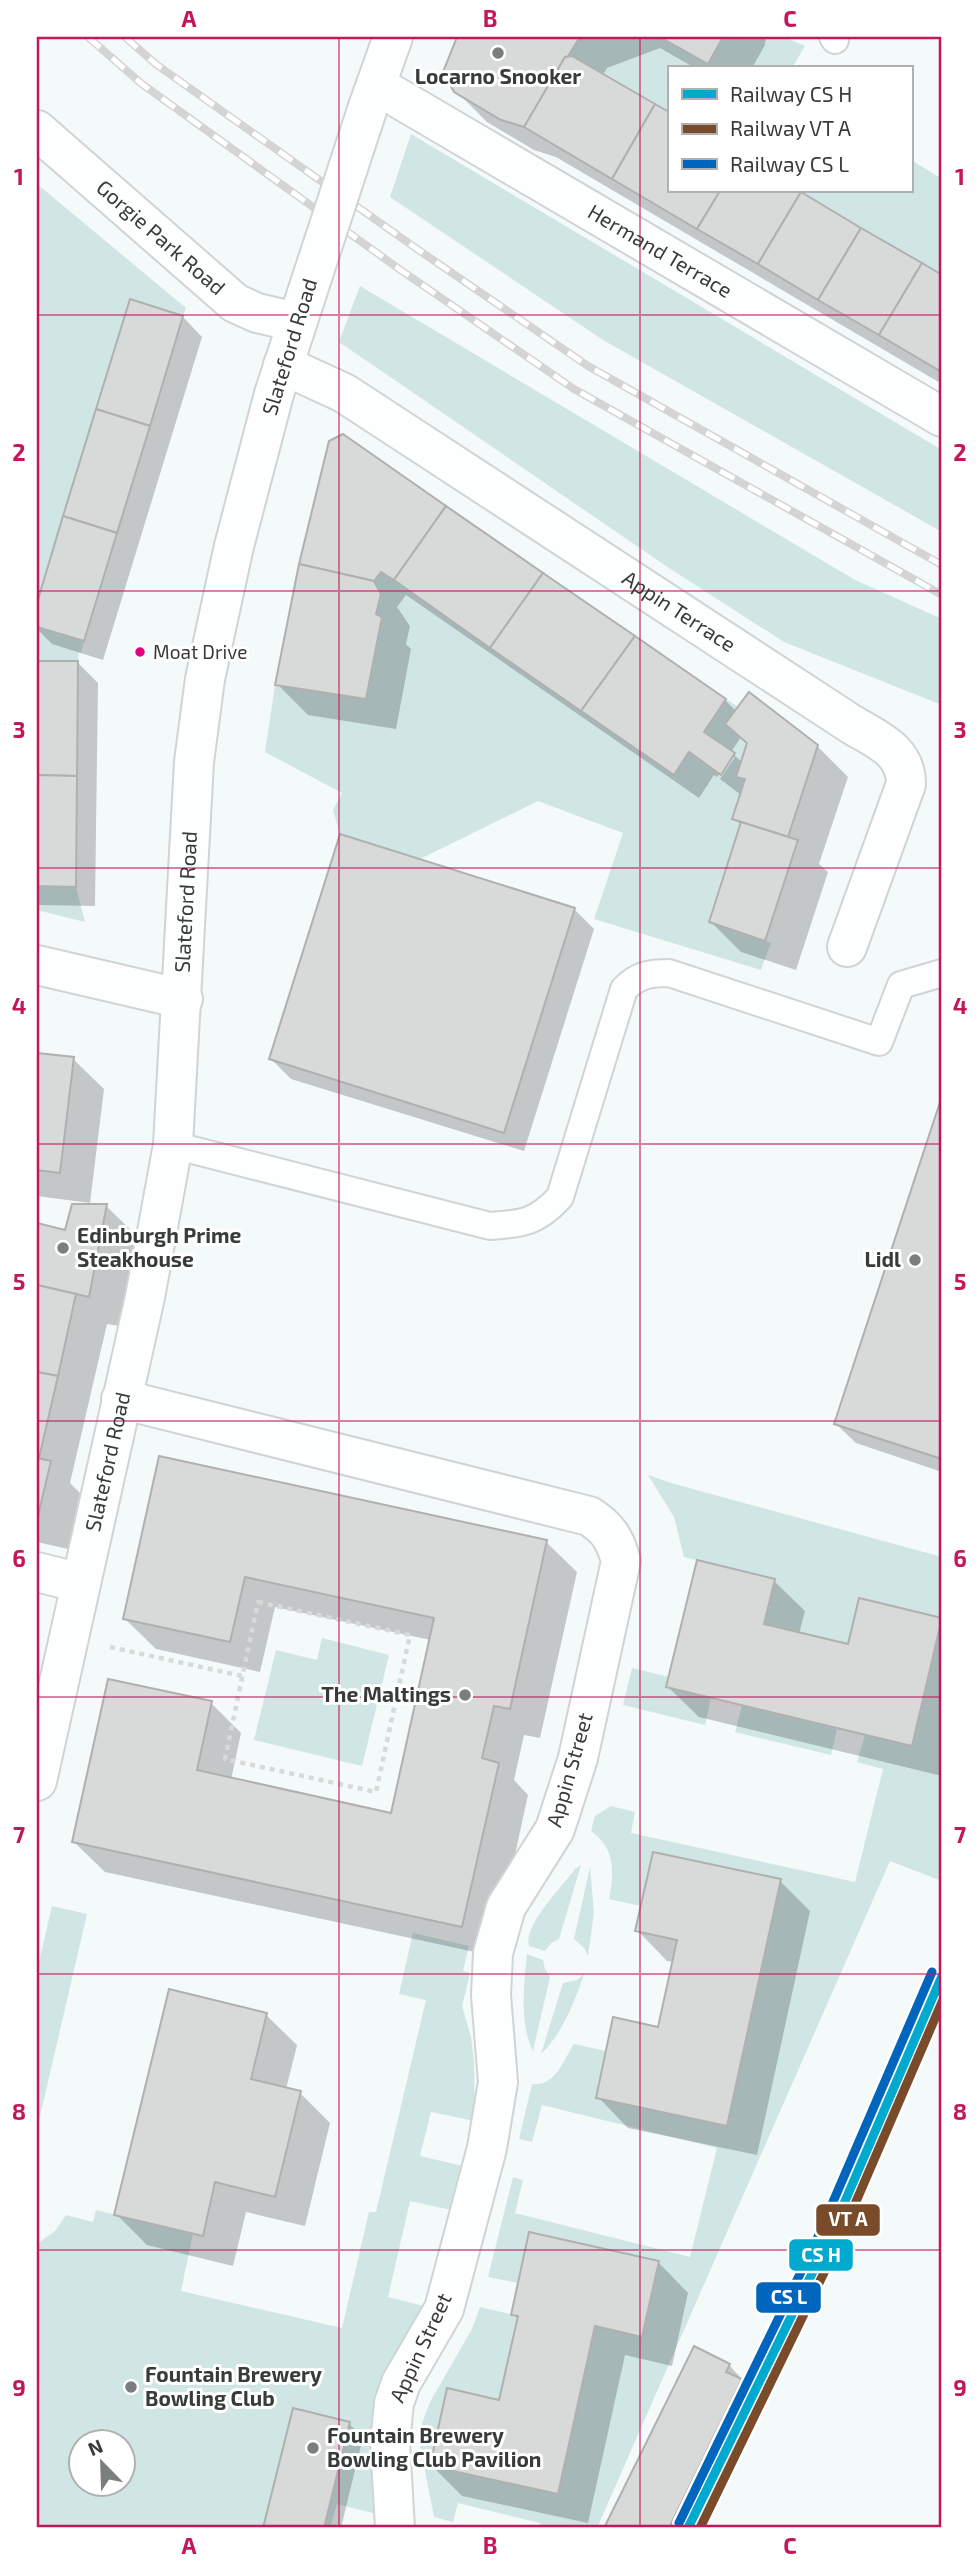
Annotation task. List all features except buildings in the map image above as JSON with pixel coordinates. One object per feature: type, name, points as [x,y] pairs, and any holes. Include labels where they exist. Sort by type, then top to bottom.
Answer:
[{"type":"street","name":"Slateford Road","points":[[37,1781],[145,1297],[173,1145],[194,762],[205,679],[234,546],[283,365],[372,96],[386,40]]},
{"type":"street","name":"Hermand Terrace","points":[[372,96],[942,417]]},
{"type":"street","name":"Gorgie Park Road","points":[[37,131],[235,303],[257,313],[301,307]]},
{"type":"street","name":"Appin Terrace","points":[[283,365],[344,393],[851,724],[892,748],[902,760],[906,784],[847,947]]},
{"type":"street","points":[[37,965],[183,999]]},
{"type":"street","name":"Appin Street","points":[[121,1399],[589,1516],[605,1526],[615,1541],[621,1561],[578,1758],[555,1829],[506,1907],[494,1953],[491,1995],[498,2082],[487,2148],[444,2309],[401,2383],[394,2403],[390,2443],[395,2528]]},
{"type":"street","points":[[37,1572],[81,1583]]},
{"type":"lane","points":[[173,1145],[490,1226],[519,1224],[545,1213],[560,1197],[624,989],[635,978],[649,973],[669,973],[879,1042],[901,985],[942,974]]},
{"type":"path","points":[[258,1602],[410,1634],[376,1791],[225,1759],[242,1676],[258,1602]]},
{"type":"path","points":[[69,1639],[242,1676]]},
{"type":"shaded area","points":[[580,37],[660,37],[707,64],[723,37],[784,37],[805,46],[793,66],[668,66],[668,111],[572,56],[565,57]]},
{"type":"shaded area","points":[[411,134],[942,450],[942,532],[603,340],[390,197]]},
{"type":"shaded area","points":[[912,161],[942,179],[942,275],[800,192],[912,192]]},
{"type":"shaded area","points":[[37,184],[186,308],[183,316],[130,300],[37,603]]},
{"type":"shaded area","points":[[360,286],[855,580],[942,619],[942,705],[784,642],[669,568],[339,342]]},
{"type":"shaded area","points":[[381,572],[674,774],[689,752],[721,774],[735,753],[704,732],[726,699],[738,707],[726,724],[747,743],[737,777],[745,779],[732,818],[741,822],[709,922],[771,943],[761,970],[594,919],[623,833],[538,801],[420,859],[340,834],[333,810],[342,793],[265,752],[275,685],[376,614],[381,594],[374,581]]},
{"type":"shaded area","points":[[37,627],[84,641],[78,661],[37,661]]},
{"type":"shaded area","points":[[37,886],[76,887],[85,922],[37,910]]},
{"type":"shaded area","points":[[648,1475],[942,1557],[942,1618],[859,1599],[848,1644],[764,1624],[775,1579],[684,1557],[674,1517]]},
{"type":"shaded area","points":[[942,1622],[942,1881],[890,1861],[597,2528],[539,2528],[540,2523],[458,2503],[453,2522],[434,2517],[420,2446],[420,2429],[430,2402],[472,2329],[480,2307],[518,2316],[499,2400],[447,2388],[430,2465],[558,2493],[595,2326],[659,2261],[530,2232],[518,2283],[488,2277],[513,2177],[523,2180],[515,2213],[690,2257],[717,2148],[542,2105],[532,2142],[519,2139],[532,2084],[540,2084],[552,2077],[574,2044],[606,2051],[727,2126],[781,1880],[653,1852],[641,1906],[609,1899],[611,1862],[605,1845],[591,1831],[595,1816],[611,1806],[635,1812],[631,1833],[855,1882],[883,1769],[857,1762],[865,1735],[912,1746]]},
{"type":"shaded area","points":[[322,1638],[389,1655],[362,1766],[254,1740],[276,1650],[317,1660]]},
{"type":"shaded area","points":[[632,1668],[669,1677],[667,1687],[711,1698],[705,1725],[623,1705]]},
{"type":"shaded area","points":[[742,1706],[837,1729],[831,1755],[735,1732]]},
{"type":"shaded area","points":[[581,1865],[559,1939],[551,1943],[545,1951],[529,1946],[532,1928],[545,1906]]},
{"type":"shaded area","points":[[590,1867],[594,1913],[588,1956],[574,1939]]},
{"type":"shaded area","points":[[52,1906],[87,1914],[37,2129],[37,1971]]},
{"type":"shaded area","points":[[413,1933],[469,1946],[463,1971],[470,1973],[462,2006],[471,2037],[474,2061],[475,2121],[431,2112],[420,2156],[463,2166],[451,2210],[410,2201],[388,2297],[424,2306],[389,2369],[374,2409],[371,2447],[373,2513],[337,2504],[330,2528],[37,2528],[37,2244],[55,2231],[66,2215],[93,2222],[96,2210],[193,2234],[181,2291],[342,2328],[369,2212],[376,2212],[426,2000],[399,1994]]},
{"type":"shaded area","points":[[527,1954],[543,1960],[550,1977],[533,2051],[524,2016]]},
{"type":"shaded area","points":[[584,1974],[561,2027],[541,2054],[563,1983],[577,1980]]},
{"type":"railway","points":[[88,37],[142,84],[402,271],[574,389],[942,595]]},
{"type":"railway","points":[[125,37],[157,65],[588,366],[942,565]]},
{"type":"transit line","points":[[679,2523],[817,2239],[932,1972]]},
{"type":"transit line","points":[[688,2528],[827,2243],[942,1976]]},
{"type":"transit line","points":[[700,2528],[836,2248],[942,2002]]},
{"type":"place","name":"Locarno Snooker","points":[[498,53]]},
{"type":"place","name":"Moat Drive","points":[[140,652]]},
{"type":"place","name":"Edinburgh Prime Steakhouse","points":[[63,1248]]},
{"type":"place","name":"Lidl","points":[[915,1260]]},
{"type":"place","name":"The Maltings","points":[[465,1695]]},
{"type":"place","name":"Fountain Brewery Bowling Club","points":[[131,2387]]},
{"type":"place","name":"Fountain Brewery Bowling Club Pavilion","points":[[313,2448]]}]
